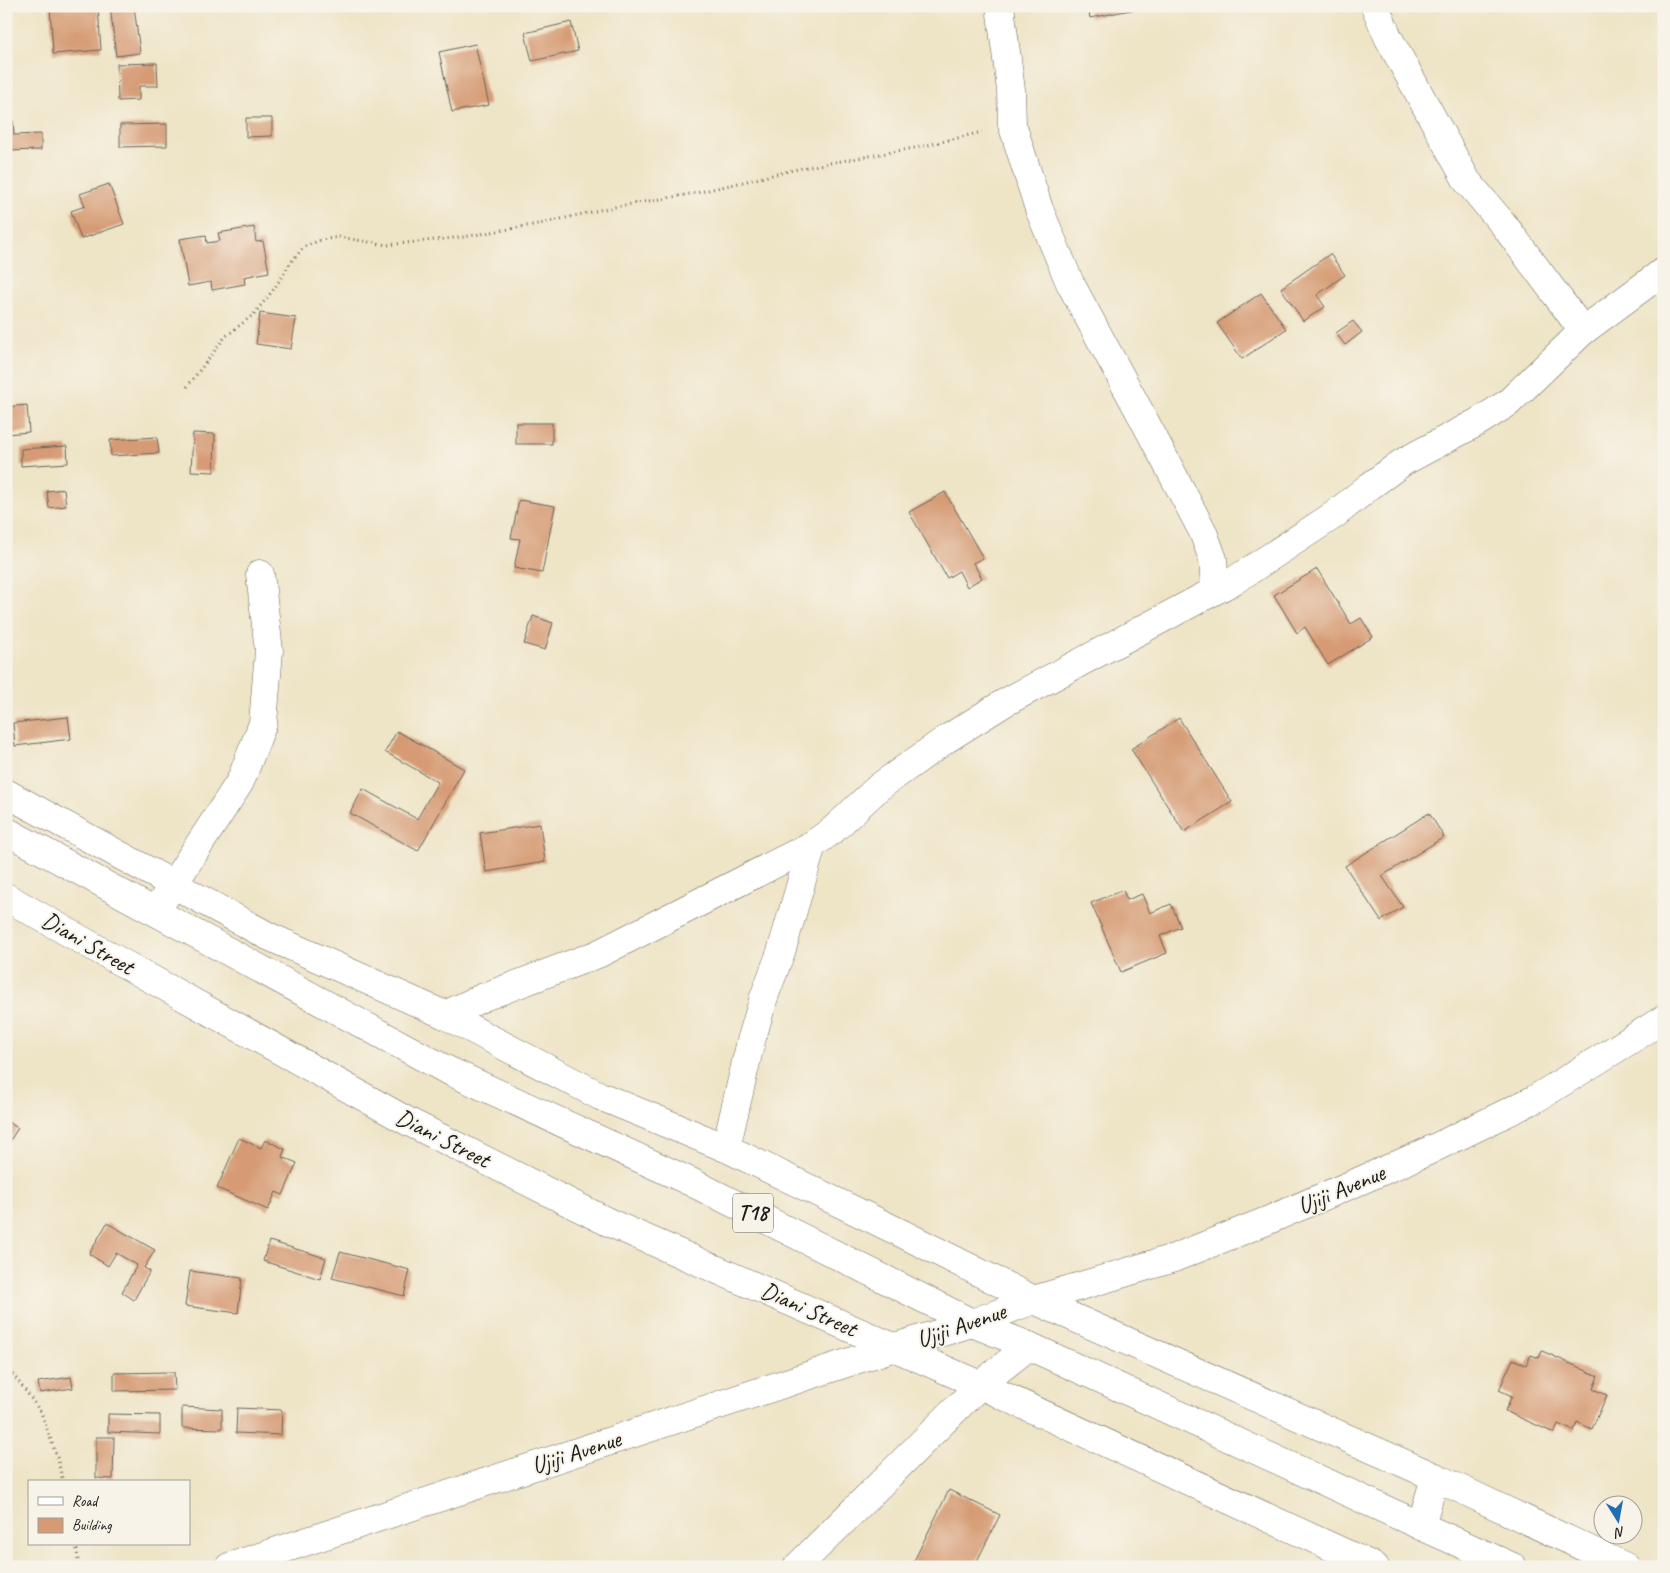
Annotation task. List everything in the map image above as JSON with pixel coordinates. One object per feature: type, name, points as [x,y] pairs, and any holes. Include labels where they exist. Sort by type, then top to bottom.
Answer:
[{"type":"street","points":[[1000,6],[1011,90],[1012,124],[1039,209],[1070,283],[1203,532],[1213,559],[1216,589]]},
{"type":"street","points":[[1375,6],[1392,45],[1468,181],[1504,225],[1583,332]]},
{"type":"street","points":[[445,1015],[598,954],[812,845],[833,830],[879,787],[945,740],[1004,703],[1235,580],[1327,520],[1403,462],[1478,422],[1508,403],[1583,332],[1664,271]]},
{"type":"street","points":[[155,912],[240,782],[263,723],[269,651],[260,574]]},
{"type":"street","points":[[6,793],[268,936],[445,1015],[600,1096],[726,1148],[1034,1300],[1435,1477],[1626,1567]]},
{"type":"street","name":"T18","points":[[6,831],[446,1069],[691,1182],[972,1323],[1029,1346],[1513,1567]]},
{"type":"street","points":[[726,1148],[750,1041],[781,952],[812,845]]},
{"type":"street","name":"Diani Street","points":[[6,896],[108,955],[426,1130],[608,1222],[980,1385],[1375,1567]]},
{"type":"street","name":"Ujiji Avenue","points":[[230,1567],[972,1323],[1034,1300],[1174,1258],[1422,1154],[1535,1099],[1664,1019]]},
{"type":"street","points":[[797,1567],[980,1385],[1029,1346]]},
{"type":"street","points":[[1421,1526],[1435,1477]]},
{"type":"path","points":[[187,386],[225,337],[254,314],[274,289],[291,262],[305,246],[321,240],[339,237],[387,245],[463,237],[544,223],[608,208],[696,193],[802,168],[920,148],[1012,124]]},
{"type":"path","points":[[6,1367],[40,1412],[58,1457],[63,1480]]},
{"type":"path","points":[[76,1546],[79,1567]]},
{"type":"building","points":[[50,6],[98,6],[101,50],[53,54]]},
{"type":"building","points":[[110,6],[134,6],[140,53],[116,56]]},
{"type":"building","points":[[1088,6],[1146,6],[1146,7],[1090,18]]},
{"type":"building","points":[[571,22],[578,51],[532,61],[525,33]]},
{"type":"building","points":[[475,44],[489,105],[452,112],[439,52]]},
{"type":"building","points":[[157,63],[158,86],[139,86],[139,100],[118,101],[117,64]]},
{"type":"building","points":[[246,118],[272,118],[272,136],[246,137]]},
{"type":"building","points":[[6,121],[13,121],[14,135],[41,134],[41,150],[6,151]]},
{"type":"building","points":[[167,124],[167,146],[120,147],[120,125]]},
{"type":"building","points":[[109,184],[124,224],[81,239],[71,211],[85,206],[80,194]]},
{"type":"building","points":[[254,227],[256,242],[263,241],[269,272],[244,277],[245,284],[212,290],[211,282],[188,286],[180,239],[206,235],[207,243],[220,241],[218,233]]},
{"type":"building","points":[[1330,254],[1345,275],[1317,295],[1325,307],[1303,321],[1281,288]]},
{"type":"building","points":[[1261,293],[1286,329],[1242,359],[1217,323]]},
{"type":"building","points":[[260,313],[296,318],[291,349],[256,344]]},
{"type":"building","points":[[1353,321],[1362,332],[1345,345],[1336,333]]},
{"type":"building","points":[[27,405],[29,432],[6,434],[6,407]]},
{"type":"building","points":[[516,423],[552,423],[552,444],[516,444]]},
{"type":"building","points":[[193,433],[215,434],[214,472],[191,471]]},
{"type":"building","points":[[157,437],[159,453],[111,456],[110,440]]},
{"type":"building","points":[[67,446],[68,463],[21,466],[21,449]]},
{"type":"building","points":[[64,489],[66,506],[49,508],[47,491]]},
{"type":"building","points":[[945,492],[983,558],[973,563],[982,578],[967,587],[959,571],[947,578],[909,512]]},
{"type":"building","points":[[519,500],[555,506],[542,573],[514,568],[520,539],[511,538]]},
{"type":"building","points":[[1317,569],[1351,624],[1361,618],[1373,637],[1328,665],[1305,627],[1297,633],[1274,595]]},
{"type":"building","points":[[533,616],[553,623],[545,650],[524,644]]},
{"type":"building","points":[[68,717],[71,739],[15,746],[13,723]]},
{"type":"building","points":[[1179,718],[1232,802],[1184,832],[1131,749]]},
{"type":"building","points":[[397,731],[464,769],[418,851],[350,813],[363,789],[417,819],[438,782],[385,752]]},
{"type":"building","points":[[1429,813],[1444,837],[1382,876],[1403,907],[1381,921],[1345,866]]},
{"type":"building","points":[[540,824],[545,862],[486,872],[480,833]]},
{"type":"building","points":[[1123,890],[1127,900],[1142,894],[1150,913],[1171,904],[1181,927],[1160,936],[1167,953],[1121,972],[1091,903]]},
{"type":"building","points":[[6,1121],[18,1128],[6,1147]]},
{"type":"building","points":[[239,1138],[261,1148],[265,1140],[285,1149],[282,1157],[297,1163],[283,1195],[276,1192],[268,1210],[217,1188]]},
{"type":"building","points":[[107,1223],[155,1250],[144,1268],[150,1271],[134,1300],[122,1292],[137,1265],[116,1253],[108,1266],[89,1254]]},
{"type":"building","points":[[269,1241],[326,1258],[320,1279],[263,1261]]},
{"type":"building","points":[[340,1252],[410,1270],[404,1296],[332,1278]]},
{"type":"building","points":[[190,1271],[242,1278],[238,1313],[185,1306]]},
{"type":"building","points":[[1542,1351],[1598,1376],[1593,1389],[1607,1395],[1592,1429],[1577,1422],[1574,1431],[1558,1424],[1554,1433],[1505,1411],[1512,1396],[1499,1390],[1513,1359],[1526,1365],[1531,1355],[1539,1358]]},
{"type":"building","points":[[174,1372],[175,1390],[114,1391],[114,1373]]},
{"type":"building","points":[[71,1377],[73,1388],[40,1393],[38,1382]]},
{"type":"building","points":[[182,1407],[222,1409],[222,1429],[182,1428]]},
{"type":"building","points":[[237,1408],[282,1410],[281,1435],[236,1433]]},
{"type":"building","points":[[108,1414],[160,1415],[160,1434],[108,1432]]},
{"type":"building","points":[[96,1437],[114,1437],[113,1479],[96,1478]]},
{"type":"building","points":[[949,1490],[1000,1515],[974,1567],[911,1567]]}]
